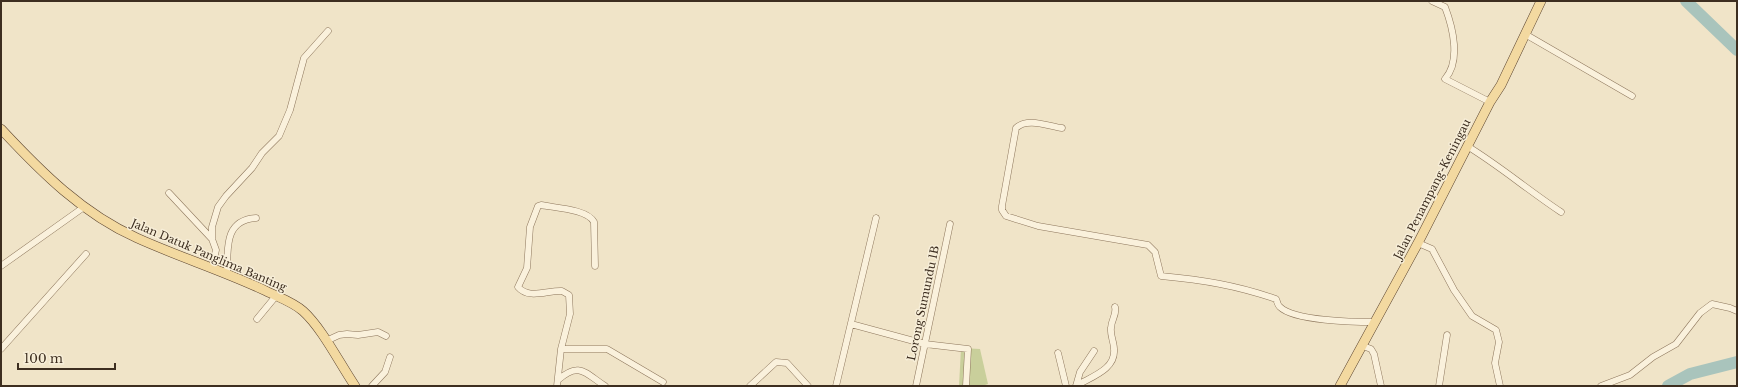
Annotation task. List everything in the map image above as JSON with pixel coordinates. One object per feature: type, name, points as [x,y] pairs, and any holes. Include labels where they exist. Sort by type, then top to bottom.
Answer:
[{"type":"main road","name":"Jalan Penampang-Keningau","points":[[1340,386],[1418,243],[1490,102],[1501,85],[1541,1]]},
{"type":"main road","name":"Jalan Datuk Panglima Banting","points":[[1,129],[49,178],[84,207],[136,238],[228,274],[276,296],[303,312],[326,341],[355,386]]},
{"type":"street","points":[[1432,1],[1445,7],[1449,16],[1453,42],[1454,64],[1445,80],[1490,102]]},
{"type":"street","points":[[212,268],[216,250],[212,239],[212,221],[218,207],[252,168],[262,153],[279,136],[290,110],[304,58],[328,31]]},
{"type":"street","points":[[1525,34],[1632,96]]},
{"type":"street","points":[[1062,128],[1027,122],[1016,128],[1002,206],[1002,210],[1006,216],[1038,226],[1148,245],[1155,252],[1161,276],[1224,284],[1247,289],[1276,299],[1280,308],[1296,314],[1316,318],[1375,322]]},
{"type":"street","points":[[1467,146],[1491,160],[1509,176],[1561,212]]},
{"type":"street","points":[[169,193],[212,239]]},
{"type":"street","points":[[557,383],[561,349],[570,314],[569,295],[562,290],[536,294],[527,293],[518,287],[527,268],[530,227],[538,206],[583,213],[592,218],[594,222],[595,266]]},
{"type":"street","points":[[1,266],[84,207]]},
{"type":"street","points":[[228,274],[228,243],[230,233],[242,221],[256,218]]},
{"type":"street","points":[[836,386],[876,218]]},
{"type":"street","name":"Lorong Sumundu 1B","points":[[916,386],[950,224]]},
{"type":"street","points":[[1418,243],[1432,249],[1454,290],[1472,316],[1496,330],[1499,342],[1495,363],[1500,386]]},
{"type":"street","points":[[1,349],[86,254]]},
{"type":"street","points":[[257,319],[276,296]]},
{"type":"street","points":[[1601,386],[1630,375],[1654,357],[1676,344],[1700,313],[1712,304],[1737,311]]},
{"type":"street","points":[[1076,386],[1102,372],[1110,365],[1114,357],[1110,326],[1116,312],[1115,307]]},
{"type":"street","points":[[851,324],[925,344],[968,349],[966,386]]},
{"type":"street","points":[[326,341],[339,335],[347,334],[358,335],[378,332],[386,336]]},
{"type":"street","points":[[1439,386],[1447,335]]},
{"type":"street","points":[[1363,346],[1371,349],[1374,354],[1381,386]]},
{"type":"street","points":[[561,349],[607,349],[664,382]]},
{"type":"street","points":[[1076,386],[1080,372],[1094,351]]},
{"type":"street","points":[[1058,353],[1066,386]]},
{"type":"street","points":[[372,386],[385,372],[390,358]]},
{"type":"street","points":[[750,386],[776,362],[787,363],[808,386]]},
{"type":"street","points":[[557,383],[568,371],[578,370],[605,386]]},
{"type":"green space","points":[[961,348],[980,349],[988,384],[982,386],[959,386]]},
{"type":"waterway","points":[[1686,1],[1737,50]]},
{"type":"waterway","points":[[1668,386],[1690,374],[1737,362]]}]
